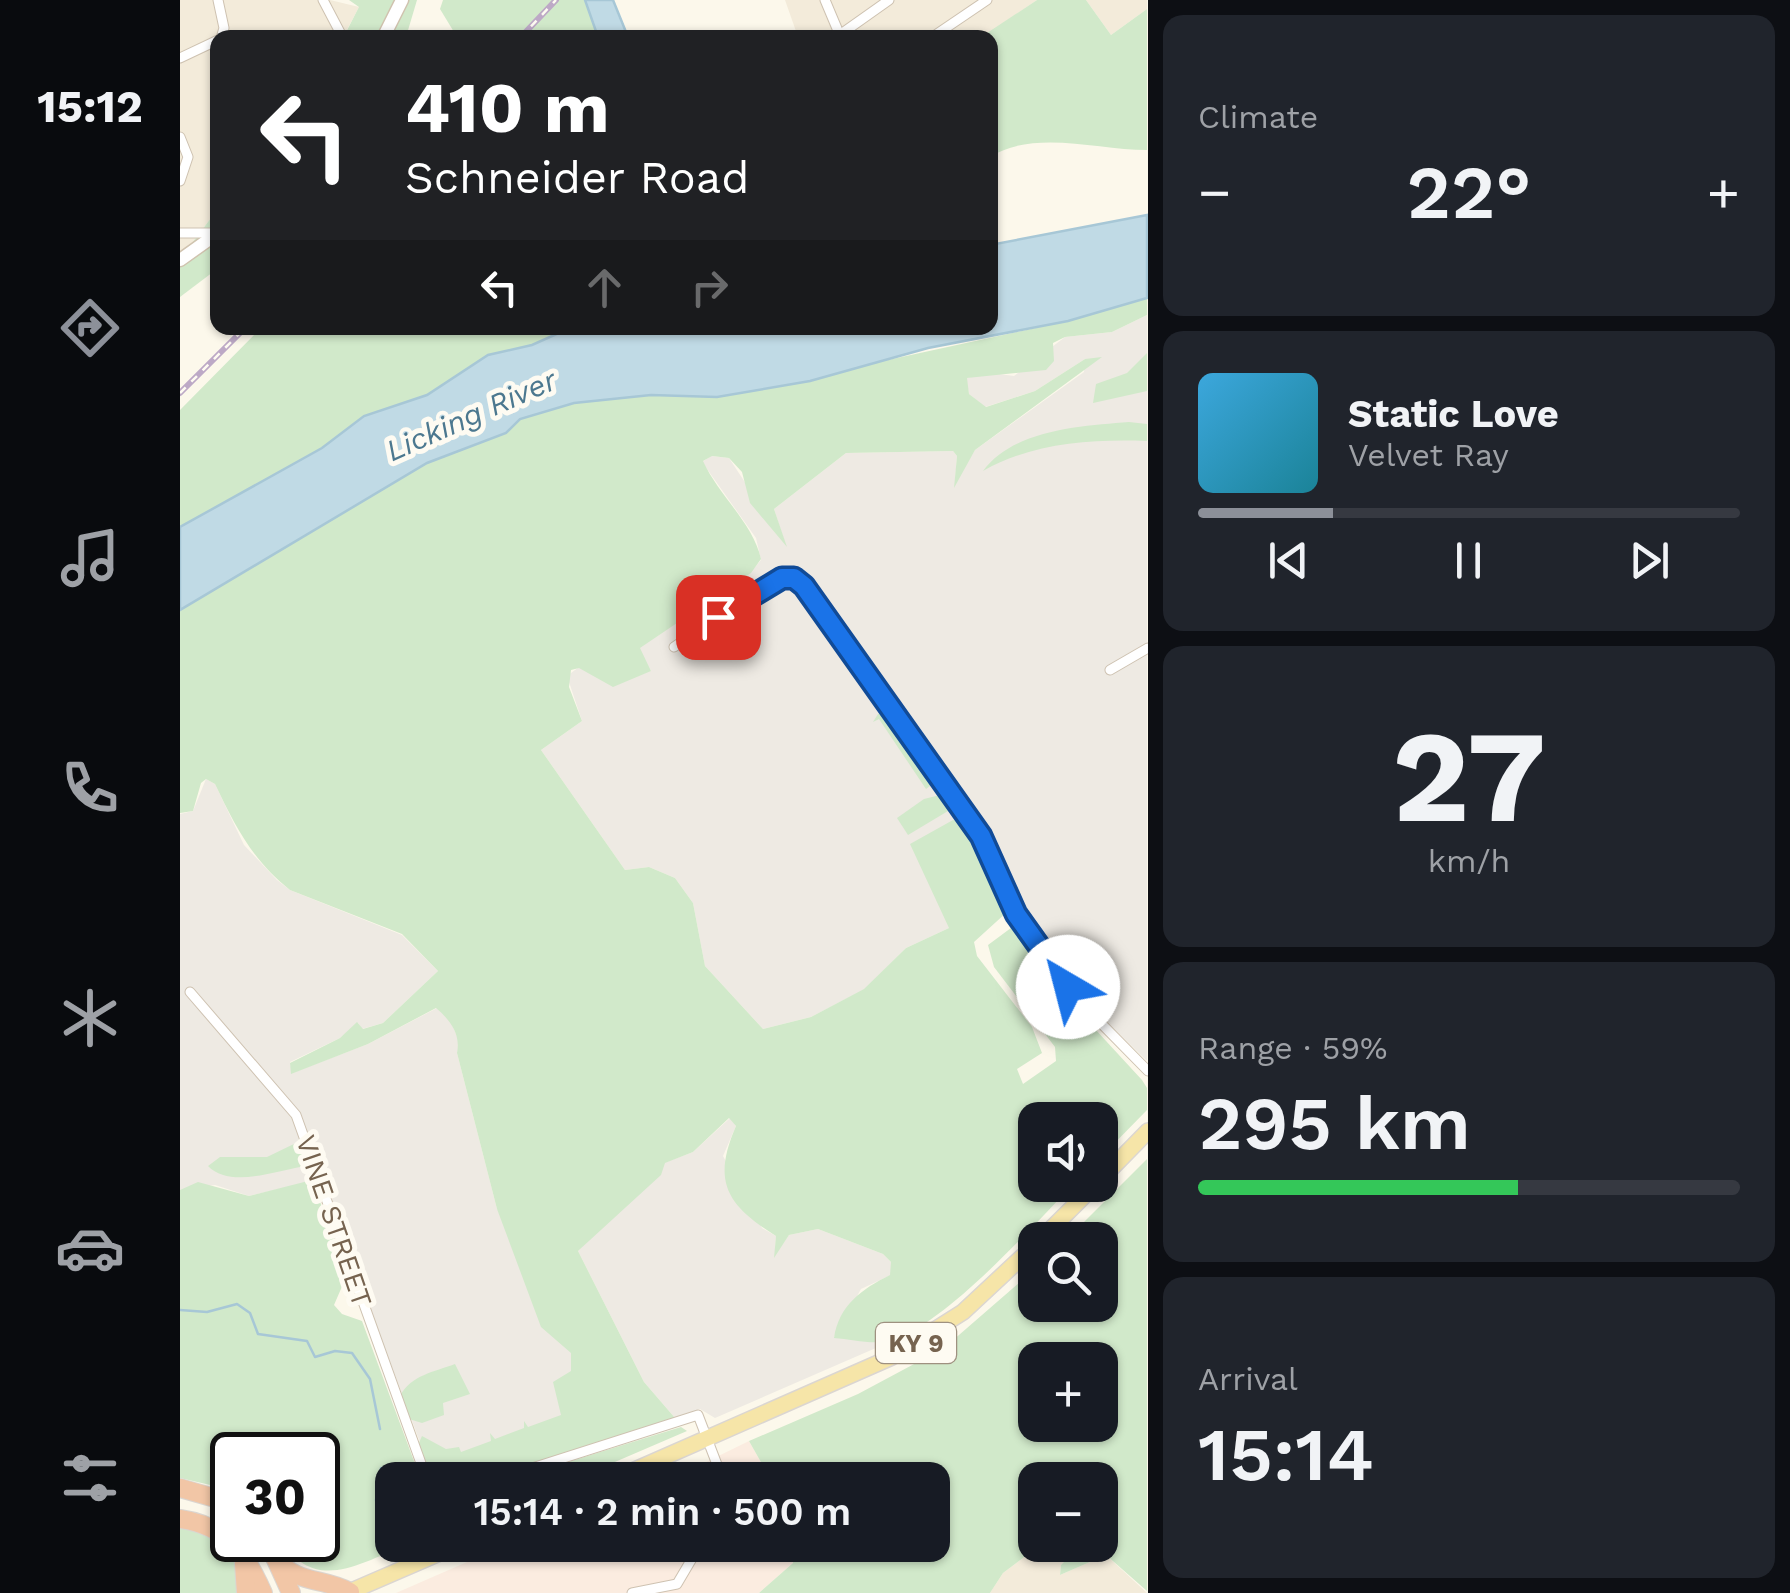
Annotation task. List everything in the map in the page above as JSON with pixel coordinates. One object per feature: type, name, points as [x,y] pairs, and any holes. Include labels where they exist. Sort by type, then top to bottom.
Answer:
[{"type":"highway","points":[[180,1488],[210,1497]]},
{"type":"highway","points":[[180,1519],[210,1528]]},
{"type":"highway","points":[[244,1562],[246,1593]]},
{"type":"highway","points":[[248,1562],[263,1593]]},
{"type":"highway","points":[[278,1562],[291,1593]]},
{"type":"highway","points":[[281,1562],[304,1581],[336,1584],[348,1592]]},
{"type":"main road","points":[[387,30],[402,0]]},
{"type":"main road","points":[[180,260],[210,239]]},
{"type":"main road","points":[[1118,1162],[1148,1132]]},
{"type":"main road","points":[[1058,1222],[1078,1202]]},
{"type":"main road","name":"KY 9","points":[[654,1462],[918,1342],[987,1292],[1018,1262]]},
{"type":"main road","points":[[348,1592],[418,1562]]},
{"type":"street","points":[[218,0],[223,30]]},
{"type":"street","points":[[323,0],[339,30]]},
{"type":"street","points":[[826,0],[838,30]]},
{"type":"street","points":[[849,30],[889,0]]},
{"type":"street","points":[[943,30],[986,0]]},
{"type":"street","points":[[180,58],[210,43]]},
{"type":"street","points":[[180,137],[188,157],[180,181]]},
{"type":"street","points":[[180,234],[210,233]]},
{"type":"street","points":[[674,647],[782,578],[794,578],[820,608],[981,836],[1010,904],[1030,936],[1085,1007],[1148,1071]]},
{"type":"street","points":[[1110,670],[1148,648]]},
{"type":"street","name":"VINE STREET","points":[[190,992],[296,1115],[421,1462]]},
{"type":"street","points":[[551,1462],[694,1416],[702,1418],[717,1462]]},
{"type":"street","points":[[632,1593],[677,1584],[690,1562]]},
{"type":"shaded area","points":[[180,0],[330,0],[359,7],[347,30],[210,30],[210,219],[180,259]]},
{"type":"shaded area","points":[[785,0],[1037,0],[993,30],[796,30]]},
{"type":"shaded area","points":[[1086,0],[1147,0],[1147,9],[1111,35]]},
{"type":"shaded area","points":[[1147,315],[1147,1061],[1103,1018],[1029,923],[983,833],[808,582],[797,576],[800,589],[971,829],[983,855],[949,928],[906,948],[865,989],[811,1017],[763,1029],[705,966],[693,903],[675,878],[649,867],[625,870],[541,750],[582,721],[567,676],[579,667],[594,675],[651,671],[639,648],[750,573],[761,560],[756,538],[702,462],[711,456],[729,458],[785,543],[774,509],[846,453],[953,451],[957,456],[955,482],[975,450],[1084,372],[1085,359],[1035,391],[985,407],[969,394],[966,378],[992,373],[1014,376],[1065,337],[1112,332]]},
{"type":"shaded area","points":[[206,779],[215,784],[244,845],[277,880],[290,890],[402,935],[438,971],[383,1023],[362,1029],[358,1023],[340,1038],[290,1062],[292,1073],[368,1044],[437,1008],[450,1020],[460,1043],[457,1053],[497,1209],[602,1347],[566,1453],[537,1462],[427,1462],[322,1179],[249,1196],[215,1185],[180,1190],[180,814],[193,811]]},
{"type":"shaded area","points":[[730,1118],[736,1126],[723,1156],[762,1228],[776,1236],[775,1255],[789,1235],[818,1229],[883,1254],[891,1262],[891,1275],[861,1289],[834,1337],[892,1341],[715,1418],[700,1409],[675,1418],[644,1382],[578,1251],[664,1163],[693,1152]]},
{"type":"shaded area","points":[[749,1441],[761,1462],[706,1462]]},
{"type":"shaded area","points":[[467,1562],[793,1562],[759,1593],[396,1593]]},
{"type":"shaded area","points":[[1018,1562],[1064,1562],[1060,1575],[1090,1562],[1114,1562],[1147,1593],[990,1593],[1003,1573]]},
{"type":"green space","points":[[349,0],[417,0],[408,30],[347,30],[359,7]]},
{"type":"green space","points":[[443,0],[585,0],[596,30],[453,30],[440,9]]},
{"type":"green space","points":[[1037,0],[1086,0],[1111,35],[1147,9],[1147,150],[1046,142],[998,153],[998,30],[992,30]]},
{"type":"green space","points":[[210,219],[210,274],[180,297],[180,259]]},
{"type":"green space","points":[[1147,298],[1147,315],[1112,332],[1065,337],[1053,343],[1054,361],[1046,370],[967,378],[969,394],[986,407],[1035,391],[1085,359],[1102,357],[975,450],[954,488],[957,456],[953,451],[846,453],[774,509],[787,547],[750,503],[742,472],[729,458],[712,456],[703,461],[751,533],[761,559],[751,573],[640,648],[651,671],[613,687],[579,668],[571,670],[569,687],[582,721],[541,750],[625,870],[649,867],[675,878],[693,903],[705,966],[763,1029],[811,1017],[864,989],[906,948],[949,928],[910,844],[953,820],[966,823],[1007,912],[974,942],[977,956],[1032,1027],[1042,1053],[1017,1069],[1023,1084],[1056,1061],[1055,1047],[994,967],[988,945],[1015,925],[1071,1003],[1142,1080],[1147,1088],[1147,1110],[1118,1140],[1118,1102],[1018,1102],[1018,1202],[1057,1202],[1037,1222],[1018,1222],[1018,1242],[935,1317],[910,1332],[875,1342],[834,1338],[847,1307],[861,1292],[890,1275],[891,1262],[883,1254],[818,1229],[789,1235],[774,1258],[776,1236],[745,1213],[728,1190],[725,1162],[736,1126],[729,1118],[693,1152],[665,1163],[661,1175],[578,1251],[644,1382],[675,1418],[537,1462],[426,1462],[418,1445],[422,1436],[446,1449],[459,1447],[461,1452],[491,1441],[490,1433],[495,1439],[524,1428],[524,1421],[528,1427],[561,1415],[553,1382],[571,1371],[571,1353],[541,1327],[497,1209],[457,1053],[456,1034],[436,1008],[368,1044],[291,1074],[290,1063],[340,1038],[357,1022],[363,1029],[383,1023],[438,971],[402,934],[290,890],[246,842],[215,784],[206,779],[201,783],[193,811],[180,813],[180,610],[427,463],[505,433],[520,419],[573,403],[651,395],[717,397],[1068,321]]},
{"type":"green space","points":[[254,335],[554,335],[532,345],[488,355],[427,395],[364,416],[322,448],[180,527],[180,410]]},
{"type":"green space","points":[[1147,353],[1147,391],[1093,403],[1096,384],[1127,373]]},
{"type":"green space","points":[[1147,424],[1147,441],[1062,445],[1021,454],[983,471],[996,457],[1030,438],[1070,428]]},
{"type":"green space","points":[[878,714],[888,715],[933,778],[934,783],[926,789],[879,719],[873,722]]},
{"type":"green space","points":[[944,794],[948,811],[908,835],[897,818],[924,799]]},
{"type":"green space","points":[[298,1142],[304,1161],[300,1167],[239,1177],[217,1173],[208,1166],[220,1157],[267,1157]]},
{"type":"green space","points":[[1147,1159],[1147,1591],[1114,1562],[1118,1562],[1118,1462],[1018,1462],[1018,1562],[1003,1573],[990,1593],[759,1593],[793,1562],[950,1562],[950,1462],[761,1462],[749,1441],[858,1394],[944,1348],[1018,1284],[1018,1322],[1118,1322],[1118,1222],[1084,1222],[1104,1202],[1118,1202],[1118,1188]]},
{"type":"green space","points":[[312,1180],[347,1275],[334,1305],[342,1314],[362,1321],[414,1462],[375,1462],[375,1558],[354,1566],[322,1570],[302,1562],[340,1562],[340,1432],[210,1432],[210,1485],[180,1478],[180,1190],[198,1182],[249,1196]]},
{"type":"green space","points":[[455,1364],[470,1394],[443,1403],[444,1415],[422,1423],[409,1419],[400,1396],[410,1383]]},
{"type":"green space","points":[[681,1427],[687,1431],[615,1462],[568,1462]]},
{"type":"green space","points":[[180,1527],[210,1536],[210,1562],[234,1562],[241,1593],[180,1593]]},
{"type":"green space","points":[[1064,1562],[1090,1562],[1060,1575]]},
{"type":"water","points":[[585,0],[613,0],[625,30],[596,30]]},
{"type":"water","points":[[1147,215],[1147,298],[1068,321],[998,334],[998,243]]},
{"type":"water","name":"Licking River","points":[[554,335],[995,335],[928,348],[810,381],[717,397],[651,395],[574,403],[520,419],[506,433],[427,463],[180,610],[180,527],[322,448],[364,416],[427,395],[488,355],[532,345]]},
{"type":"waterway","points":[[180,1310],[207,1312],[237,1304],[250,1313],[258,1334],[307,1341],[315,1357],[335,1351],[352,1353],[370,1379],[380,1429]]},
{"type":"railway","points":[[528,30],[556,0]]},
{"type":"railway","points":[[180,393],[238,335]]},
{"type":"route","points":[[718,617],[782,578],[790,576],[804,586],[981,836],[1016,914],[1068,987]]}]
